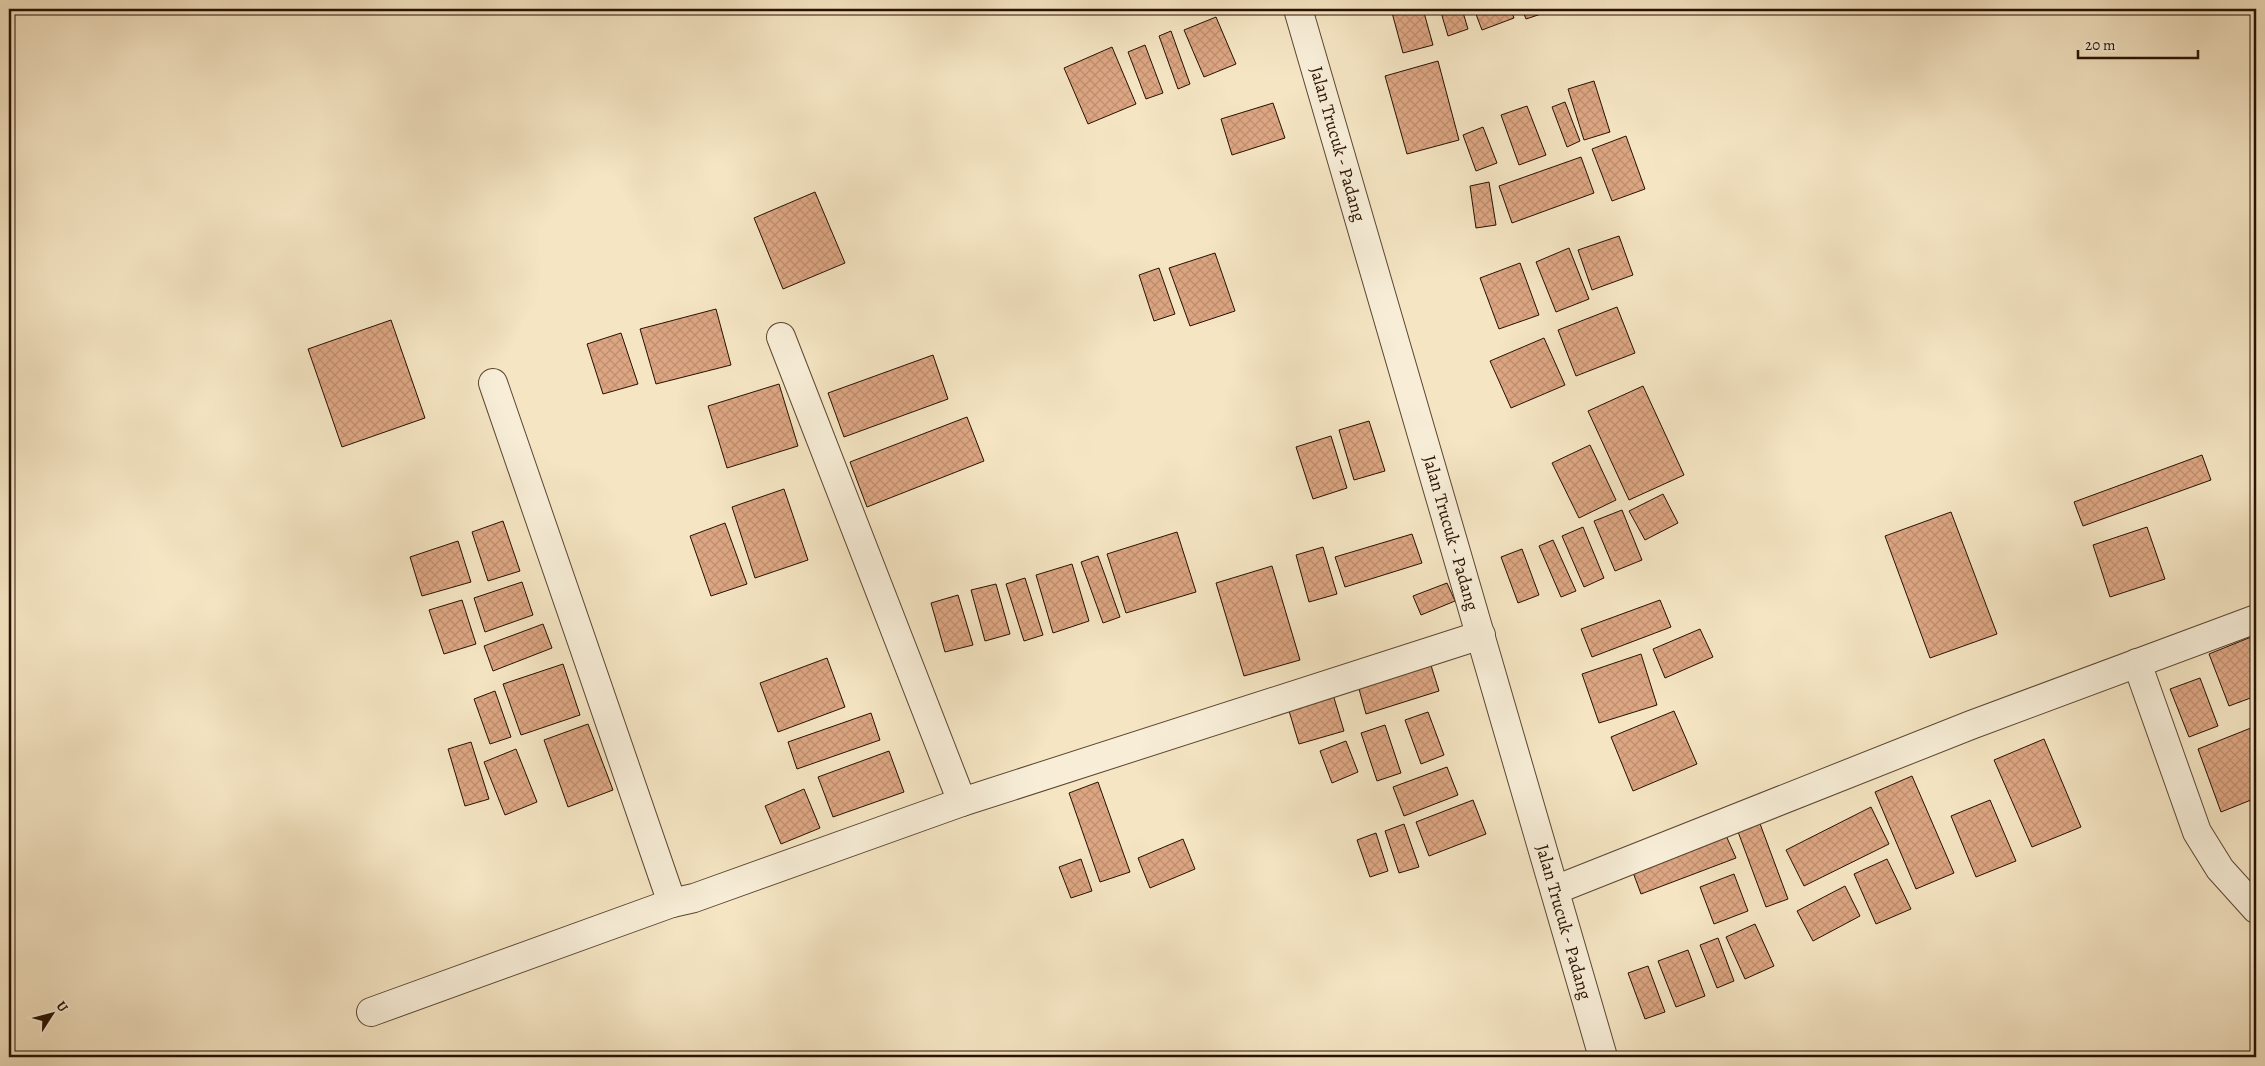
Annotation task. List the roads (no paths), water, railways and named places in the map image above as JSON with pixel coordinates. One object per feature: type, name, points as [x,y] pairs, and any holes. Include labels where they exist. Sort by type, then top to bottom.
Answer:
[{"type":"street","name":"Jalan Trucuk - Padang","points":[[1298,9],[1604,1057]]},
{"type":"street","points":[[782,337],[962,802]]},
{"type":"street","points":[[493,383],[672,903]]},
{"type":"street","points":[[1555,890],[1970,725],[2256,619]]},
{"type":"street","points":[[371,1012],[672,903],[694,898],[962,802],[1481,635]]},
{"type":"street","points":[[2137,663],[2197,832],[2220,869],[2256,909]]}]
